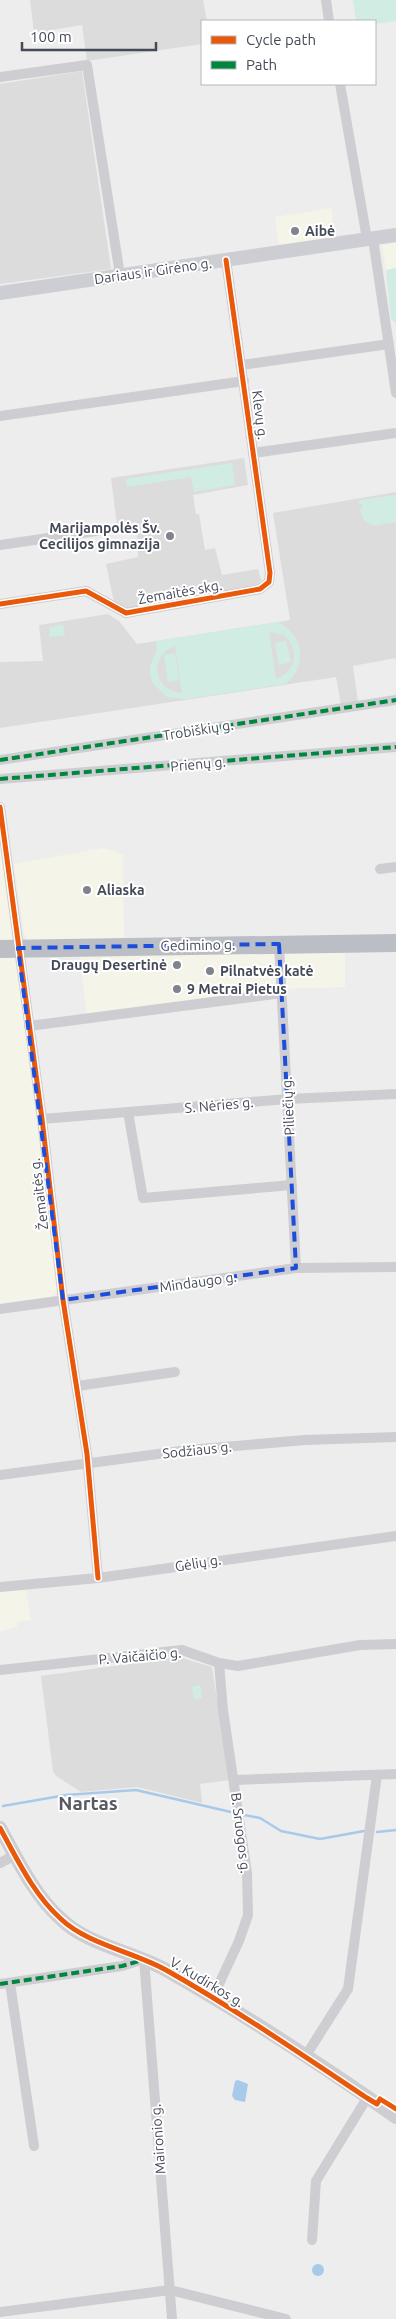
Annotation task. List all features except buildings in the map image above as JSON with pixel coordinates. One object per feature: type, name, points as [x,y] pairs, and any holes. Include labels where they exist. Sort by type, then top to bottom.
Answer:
[{"type":"highway","name":"Gedimino g.","points":[[0,949],[396,943]]},
{"type":"main road","name":"Dariaus ir Girėno g.","points":[[0,293],[396,236]]},
{"type":"main road","name":"V. Kudirkos g.","points":[[0,1828],[34,1885],[61,1920],[79,1932],[144,1959],[213,1997],[396,2117]]},
{"type":"street","points":[[326,0],[329,20]]},
{"type":"street","points":[[0,77],[87,65],[120,276]]},
{"type":"street","points":[[340,85],[370,239],[392,332],[389,344],[396,393]]},
{"type":"street","name":"Klevų g.","points":[[226,260],[270,573]]},
{"type":"street","points":[[242,365],[389,344]]},
{"type":"street","points":[[0,416],[244,381]]},
{"type":"street","points":[[254,453],[396,433]]},
{"type":"street","points":[[0,545],[96,531]]},
{"type":"street","name":"Žemaitės skg.","points":[[0,604],[86,591],[126,613],[260,589],[269,582],[270,573]]},
{"type":"street","name":"Trobiškių g.","points":[[0,760],[396,700]]},
{"type":"street","name":"Prienų g.","points":[[0,779],[396,747]]},
{"type":"street","name":"Žemaitės g.","points":[[0,807],[42,1119],[63,1300],[88,1464],[98,1578]]},
{"type":"street","points":[[380,869],[396,866]]},
{"type":"street","name":"Piliečių g.","points":[[279,944],[296,1268]]},
{"type":"street","points":[[29,1026],[282,993]]},
{"type":"street","name":"S. Nėries g.","points":[[42,1119],[288,1099],[396,1094]]},
{"type":"street","points":[[128,1112],[143,1198],[292,1185]]},
{"type":"street","name":"Mindaugo g.","points":[[0,1309],[296,1268],[396,1267]]},
{"type":"street","points":[[77,1386],[175,1372]]},
{"type":"street","name":"Sodžiaus g.","points":[[0,1475],[188,1450],[305,1440],[396,1436]]},
{"type":"street","name":"Gėlių g.","points":[[0,1587],[98,1578],[396,1536]]},
{"type":"street","name":"P. Vaičaičio g.","points":[[0,1670],[182,1650],[219,1663],[238,1666],[360,1645],[396,1644]]},
{"type":"street","name":"B. Sruogos g.","points":[[213,1997],[239,1941],[248,1915],[247,1872],[235,1780],[223,1710],[219,1663]]},
{"type":"street","points":[[305,2057],[348,1989],[377,1774]]},
{"type":"street","points":[[235,1780],[396,1774]]},
{"type":"street","points":[[0,1863],[15,1855]]},
{"type":"street","points":[[34,2146],[5,1984],[122,1966],[144,1959]]},
{"type":"street","name":"Maironio g.","points":[[144,1959],[172,2319]]},
{"type":"street","points":[[312,2240],[316,2181],[367,2098]]},
{"type":"street","points":[[0,2312],[170,2290],[286,2319]]},
{"type":"highlighted area","points":[[279,944],[296,1268],[63,1300],[18,948]]},
{"type":"shaded area","points":[[30,0],[203,0],[207,20],[201,20],[201,44],[87,61],[82,25],[34,33]]},
{"type":"shaded area","points":[[82,71],[111,269],[0,284],[0,84]]},
{"type":"shaded area","points":[[331,208],[336,238],[279,245],[275,217]]},
{"type":"shaded area","points":[[396,243],[396,268],[386,270],[382,245]]},
{"type":"shaded area","name":"Marijampolės Šv. Cecilijos gimnazija","points":[[244,458],[248,485],[193,495],[196,514],[199,514],[205,550],[215,548],[222,575],[258,569],[261,580],[258,585],[127,609],[114,602],[106,564],[138,557],[136,522],[117,525],[111,478]]},
{"type":"shaded area","points":[[396,492],[396,658],[353,666],[358,702],[341,705],[336,677],[0,728],[0,662],[43,661],[39,625],[108,614],[119,621],[137,644],[290,620],[273,513]]},
{"type":"shaded area","points":[[0,838],[13,937],[12,940],[0,943]]},
{"type":"shaded area","points":[[103,848],[123,855],[124,941],[28,941],[24,933],[14,864]]},
{"type":"shaded area","points":[[345,948],[345,987],[278,989],[87,1015],[79,951]]},
{"type":"shaded area","points":[[0,956],[12,956],[16,959],[44,1173],[57,1291],[54,1296],[0,1304]]},
{"type":"shaded area","points":[[26,1588],[31,1620],[17,1622],[17,1627],[0,1631],[0,1590]]},
{"type":"shaded area","points":[[179,1657],[212,1667],[230,1780],[200,1784],[202,1803],[137,1787],[81,1792],[56,1776],[53,1771],[41,1676]]},
{"type":"green space","points":[[353,0],[396,0],[396,21],[376,24],[376,20],[356,20]]},
{"type":"green space","points":[[396,268],[396,323],[391,320],[386,270]]},
{"type":"green space","points":[[232,463],[235,485],[194,492],[191,477],[127,487],[126,479]]},
{"type":"green space","points":[[396,495],[396,522],[374,526],[364,520],[360,511],[363,504],[359,504],[359,500]]},
{"type":"green space","points":[[278,622],[287,628],[298,642],[300,659],[298,668],[286,684],[185,699],[167,697],[153,684],[150,675],[150,666],[157,649],[156,641]],"holes":[[[269,632],[284,635],[294,653],[292,666],[276,679]],[[175,646],[182,693],[172,691],[165,686],[160,680],[158,672],[161,657],[166,651]]]},
{"type":"green space","points":[[63,625],[65,635],[50,637],[49,627]]},
{"type":"green space","points":[[286,641],[291,662],[279,665],[275,643]]},
{"type":"green space","points":[[175,653],[179,680],[168,682],[164,655]]},
{"type":"green space","points":[[200,1685],[202,1698],[194,1700],[192,1687]]},
{"type":"water","points":[[238,2080],[248,2084],[245,2102],[235,2100],[232,2096],[235,2081]]},
{"type":"water","points":[[318,2264],[324,2270],[318,2276],[312,2270]]},
{"type":"waterway","points":[[3,1806],[66,1795],[136,1790],[231,1812]]},
{"type":"waterway","points":[[244,1815],[260,1818],[281,1831],[320,1839],[364,1831]]},
{"type":"waterway","points":[[377,1832],[396,1830]]},
{"type":"marked path","points":[[0,760],[396,700]]},
{"type":"marked path","points":[[0,779],[396,747]]},
{"type":"marked path","points":[[0,1984],[122,1966],[143,1960]]},
{"type":"cycle path","points":[[0,604],[86,591],[126,613],[260,589],[269,582],[270,573],[226,260]]},
{"type":"cycle path","points":[[0,807],[42,1119],[63,1300],[87,1454],[98,1578]]},
{"type":"cycle path","points":[[0,1828],[34,1888],[51,1909],[72,1928],[97,1941],[166,1970],[243,2016],[367,2098],[377,2104],[380,2099],[396,2109]]},
{"type":"place","name":"Aibė","points":[[295,231]]},
{"type":"place","name":"Marijampolės Šv. Cecilijos gimnazija","points":[[170,536]]},
{"type":"place","name":"Aliaska","points":[[87,890]]},
{"type":"place","name":"Draugų Desertinė","points":[[177,965]]},
{"type":"place","name":"Pilnatvės katė","points":[[210,971]]},
{"type":"place","name":"9 Metrai Pietus","points":[[177,989]]},
{"type":"district","name":"Nartas","points":[[88,1803]]}]
